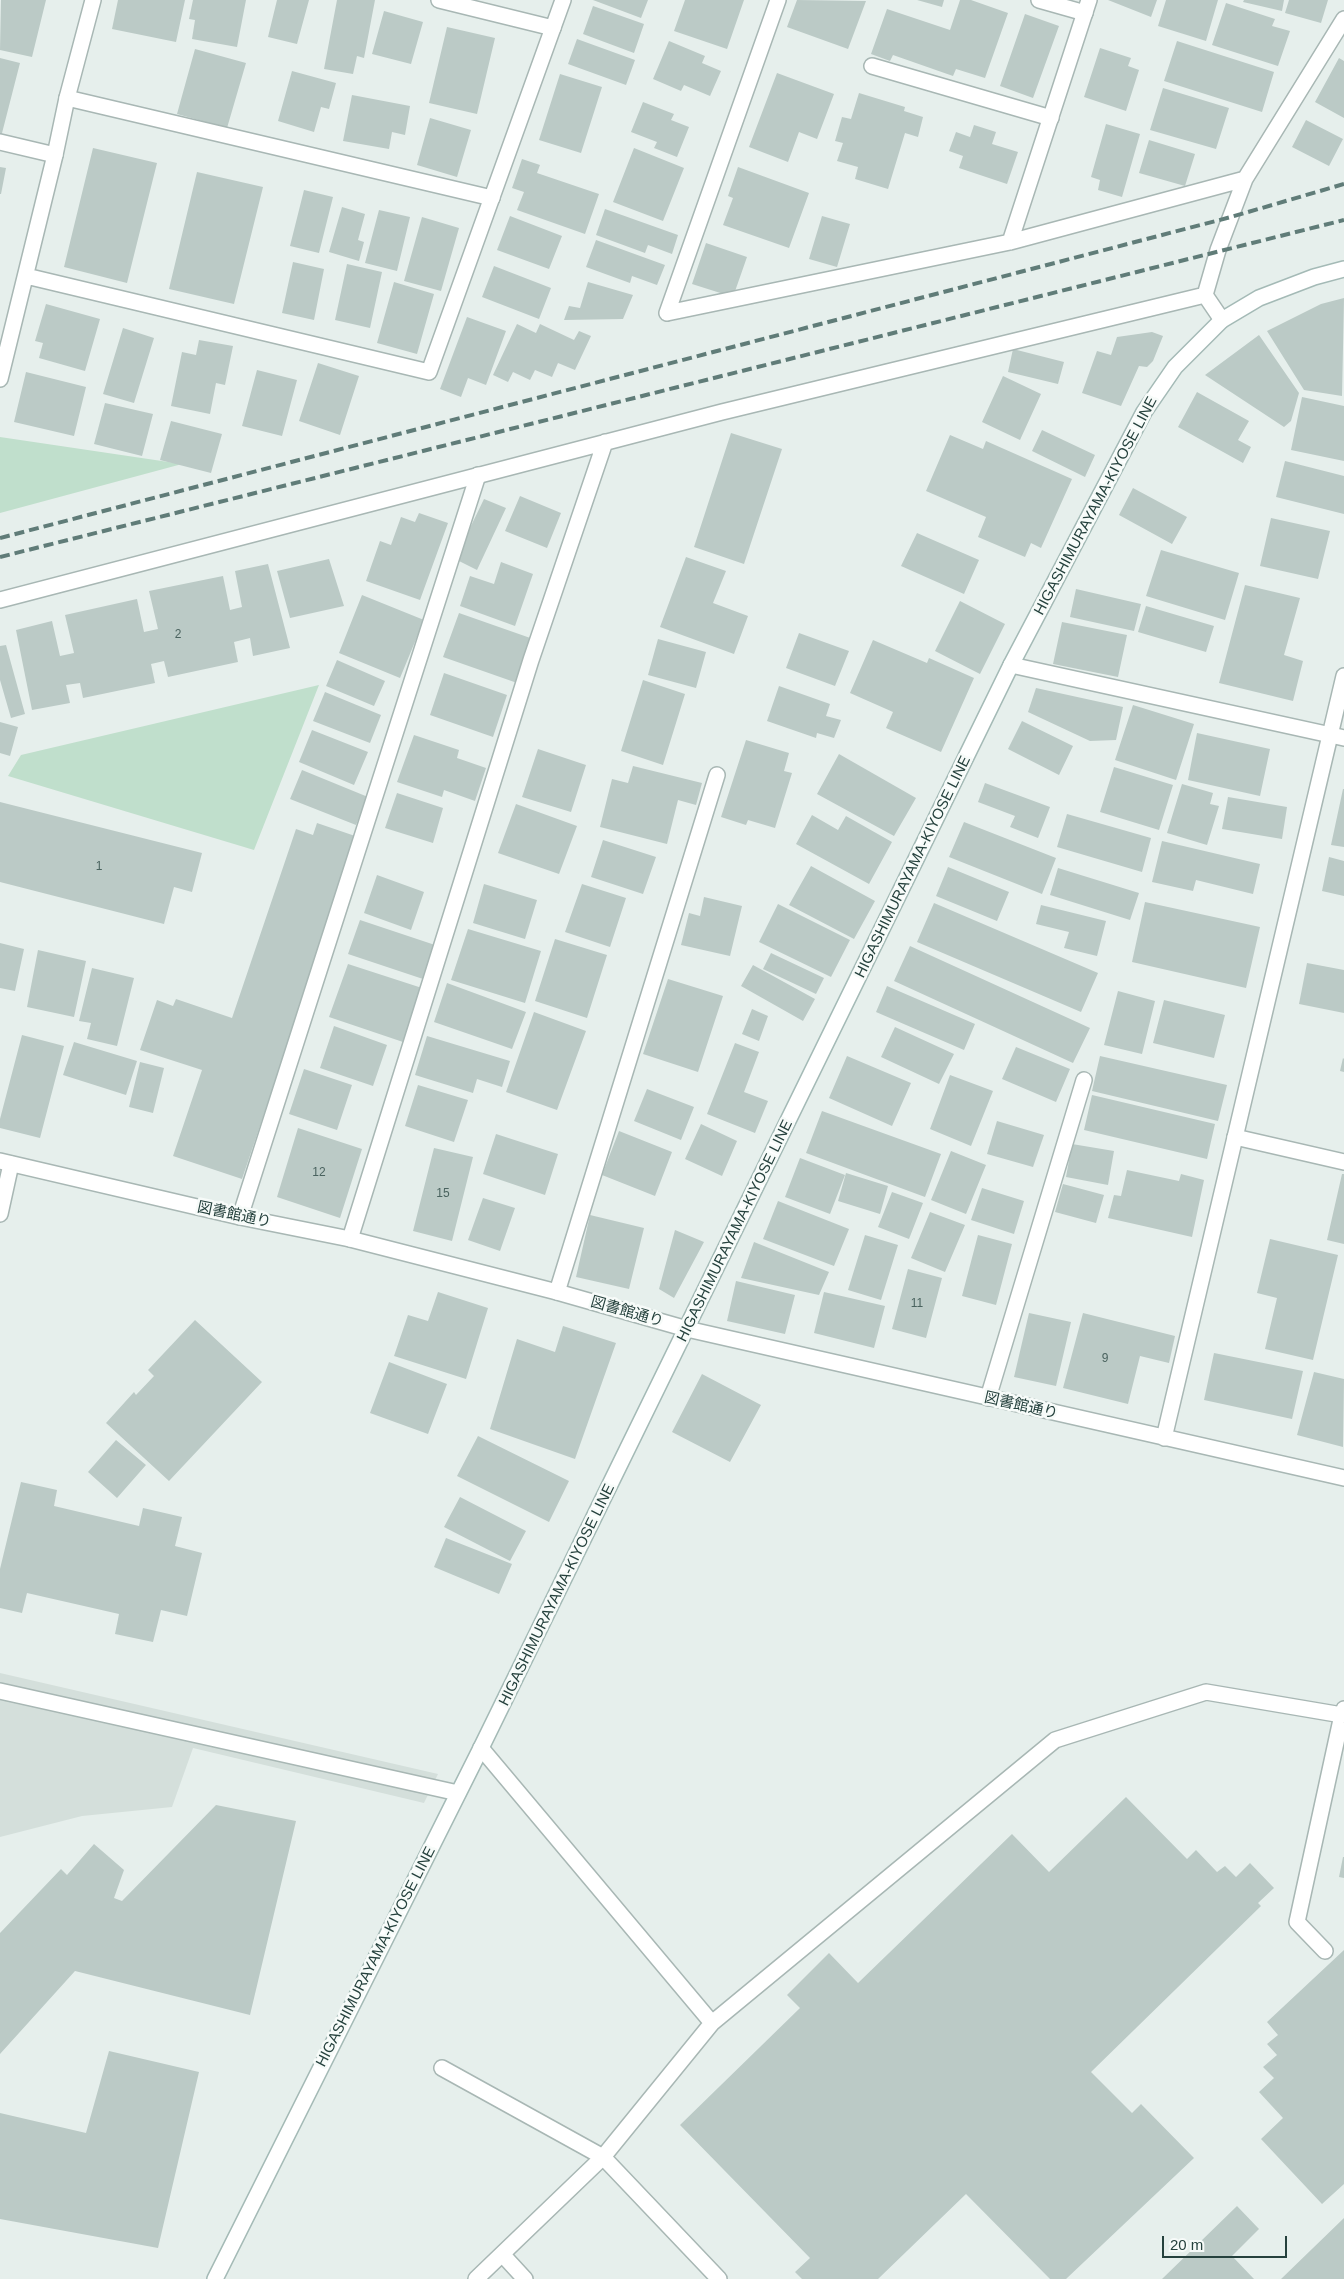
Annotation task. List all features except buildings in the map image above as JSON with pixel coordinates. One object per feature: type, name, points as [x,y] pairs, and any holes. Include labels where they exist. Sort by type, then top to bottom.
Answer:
[{"type":"street","points":[[0,379],[56,155],[67,98],[92,0]]},
{"type":"street","points":[[439,0],[553,28]]},
{"type":"street","points":[[26,276],[429,372],[564,0]]},
{"type":"street","points":[[778,0],[667,313],[1010,242],[1245,179]]},
{"type":"street","points":[[1010,242],[1087,6],[1039,0]]},
{"type":"street","points":[[1205,295],[1218,250],[1245,179],[1344,19]]},
{"type":"street","points":[[872,66],[1050,118]]},
{"type":"street","points":[[67,98],[492,198]]},
{"type":"street","points":[[0,142],[56,155]]},
{"type":"street","name":"HIGASHIMURAYAMA-KIYOSE LINE","points":[[215,2279],[688,1329],[1011,665],[1144,412],[1175,367],[1222,320],[1259,298],[1344,268]]},
{"type":"street","points":[[1205,295],[1222,320]]},
{"type":"street","points":[[0,600],[605,442],[1205,295]]},
{"type":"street","points":[[350,1239],[531,660],[605,442]]},
{"type":"street","points":[[240,1217],[478,475]]},
{"type":"street","points":[[1011,665],[1337,737]]},
{"type":"street","points":[[1164,1438],[1236,1136],[1337,737],[1344,676]]},
{"type":"street","points":[[557,1292],[717,775]]},
{"type":"street","points":[[988,1398],[1084,1080]]},
{"type":"street","points":[[1236,1136],[1344,1162]]},
{"type":"street","points":[[0,1214],[5,1162]]},
{"type":"street","name":"図書館通り","points":[[5,1162],[240,1217],[350,1239],[557,1292],[688,1329],[1344,1478]]},
{"type":"street","points":[[0,1691],[458,1792]]},
{"type":"street","points":[[476,2279],[603,2157],[712,2023],[1055,1740],[1206,1692],[1343,1712],[1297,1922],[1325,1951]]},
{"type":"street","points":[[481,1748],[712,2023]]},
{"type":"street","points":[[442,2068],[603,2157],[719,2279]]},
{"type":"street","points":[[502,2254],[525,2279]]},
{"type":"shaded area","points":[[0,1673],[438,1774],[424,1803],[193,1748],[172,1807],[82,1816],[0,1837]]},
{"type":"green space","points":[[0,437],[182,464],[0,513]]},
{"type":"green space","points":[[319,685],[254,850],[8,776],[21,755]]},
{"type":"railway","points":[[0,538],[1231,217],[1344,184]]},
{"type":"railway","points":[[0,557],[1344,220]]}]
